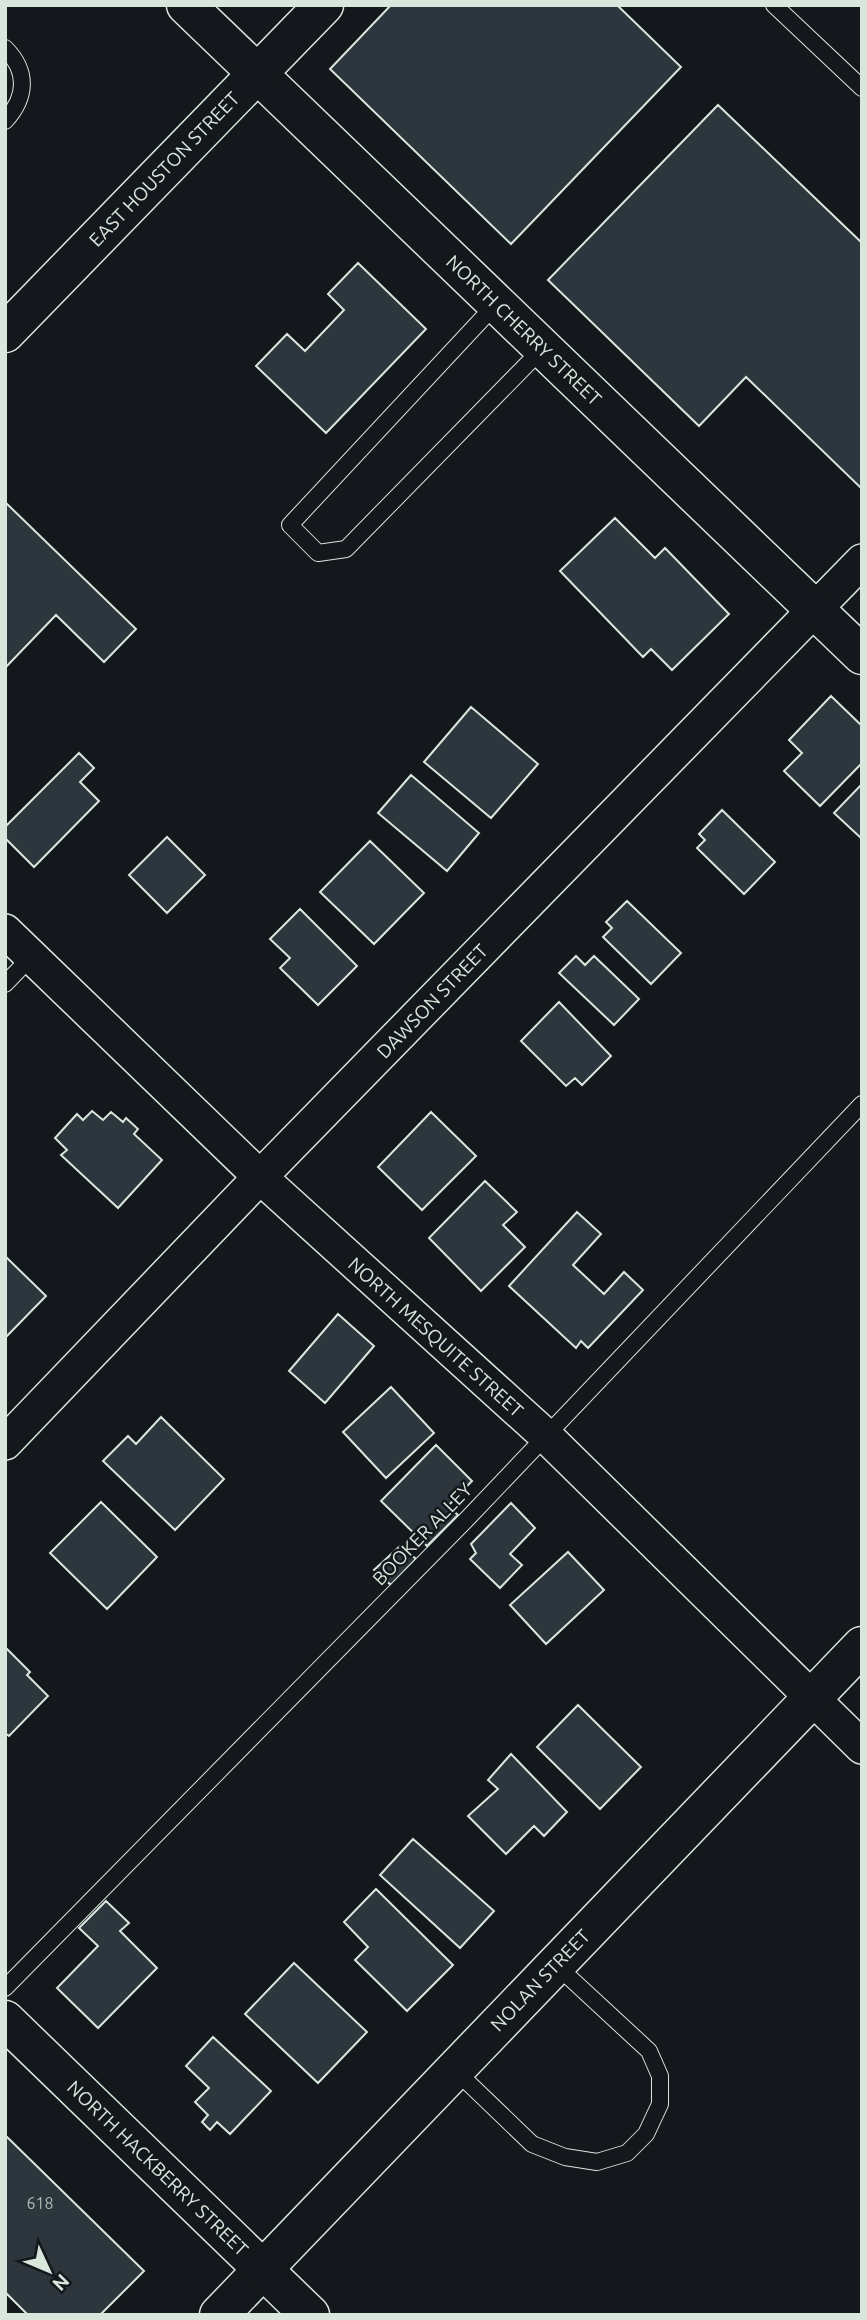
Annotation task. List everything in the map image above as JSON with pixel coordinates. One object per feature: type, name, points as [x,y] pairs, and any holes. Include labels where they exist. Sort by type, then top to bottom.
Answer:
[{"type":"street","name":"EAST HOUSTON STREET","points":[[5,333],[324,5]]},
{"type":"street","name":"NORTH CHERRY STREET","points":[[192,7],[257,74],[862,655]]},
{"type":"street","name":"DAWSON STREET","points":[[5,1443],[260,1177],[862,561]]},
{"type":"street","name":"NORTH MESQUITE STREET","points":[[5,931],[260,1177],[546,1436],[862,1747]]},
{"type":"street","name":"NOLAN STREET","points":[[219,2315],[862,1646]]},
{"type":"street","name":"NORTH HACKBERRY STREET","points":[[5,2020],[310,2315]]},
{"type":"lane","points":[[774,5],[862,88]]},
{"type":"lane","points":[[5,48],[18,60],[24,84],[15,111],[5,121]]},
{"type":"lane","points":[[496,304],[290,524],[318,553],[346,549],[543,348]]},
{"type":"lane","points":[[5,984],[31,957]]},
{"type":"lane","name":"BOOKER ALLEY","points":[[5,1988],[546,1436],[862,1104]]},
{"type":"lane","points":[[455,2070],[532,2144],[565,2157],[597,2162],[627,2153],[646,2134],[660,2104],[660,2076],[649,2050],[555,1964]]},
{"type":"building","points":[[391,5],[617,5],[681,67],[511,244],[330,69]]},
{"type":"building","points":[[718,105],[862,243],[862,489],[746,377],[699,426],[548,280]]},
{"type":"building","points":[[358,263],[426,329],[326,433],[256,366],[287,334],[305,351],[344,310],[328,294]]},
{"type":"building","points":[[5,502],[136,629],[104,662],[56,615],[5,668]]},
{"type":"building","points":[[615,518],[655,558],[665,548],[729,614],[672,670],[651,649],[643,657],[560,571]]},
{"type":"building","points":[[831,696],[862,726],[862,763],[820,806],[784,771],[802,753],[789,740]]},
{"type":"building","points":[[471,707],[538,764],[491,818],[424,762]]},
{"type":"building","points":[[79,753],[94,768],[80,782],[99,801],[34,867],[5,838],[5,827]]},
{"type":"building","points":[[411,775],[479,833],[447,871],[378,813]]},
{"type":"building","points":[[862,784],[862,839],[834,813]]},
{"type":"building","points":[[722,810],[775,862],[744,894],[697,848],[705,840],[699,834]]},
{"type":"building","points":[[167,837],[205,875],[167,913],[129,875]]},
{"type":"building","points":[[370,841],[424,893],[374,944],[320,892]]},
{"type":"building","points":[[627,901],[681,953],[651,984],[603,937],[612,928],[606,922]]},
{"type":"building","points":[[300,909],[357,966],[318,1005],[280,968],[290,958],[270,939]]},
{"type":"building","points":[[576,956],[585,965],[594,956],[639,999],[614,1025],[559,973]]},
{"type":"building","points":[[559,1002],[611,1056],[582,1085],[575,1078],[566,1086],[521,1041]]},
{"type":"building","points":[[92,1111],[103,1120],[111,1112],[123,1122],[126,1118],[138,1129],[134,1134],[162,1160],[118,1208],[61,1155],[67,1150],[55,1138],[77,1114],[83,1120]]},
{"type":"building","points":[[431,1112],[476,1156],[422,1210],[378,1167]]},
{"type":"building","points":[[485,1181],[517,1212],[503,1225],[525,1247],[481,1291],[429,1238]]},
{"type":"building","points":[[577,1212],[601,1234],[573,1265],[604,1294],[624,1272],[643,1290],[588,1348],[581,1341],[576,1348],[509,1286]]},
{"type":"building","points":[[5,1256],[46,1296],[5,1338]]},
{"type":"building","points":[[338,1314],[374,1346],[325,1403],[289,1371]]},
{"type":"building","points":[[391,1387],[434,1433],[386,1478],[343,1432]]},
{"type":"building","points":[[161,1417],[224,1479],[175,1530],[103,1461],[128,1436],[136,1444]]},
{"type":"building","points":[[436,1445],[472,1481],[448,1506],[458,1515],[427,1546],[381,1501]]},
{"type":"building","points":[[101,1502],[157,1557],[107,1609],[50,1553]]},
{"type":"building","points":[[511,1503],[535,1528],[510,1554],[522,1565],[500,1588],[470,1559],[476,1553],[471,1544]]},
{"type":"building","points":[[401,1545],[416,1559],[391,1585],[374,1570]]},
{"type":"building","points":[[568,1552],[604,1590],[546,1644],[510,1605]]},
{"type":"building","points":[[5,1647],[30,1672],[27,1675],[48,1696],[9,1736],[5,1733]]},
{"type":"building","points":[[578,1705],[641,1767],[600,1809],[537,1747]]},
{"type":"building","points":[[511,1754],[567,1812],[544,1836],[534,1826],[506,1854],[468,1816],[498,1789],[488,1780]]},
{"type":"building","points":[[413,1839],[494,1911],[460,1948],[380,1875]]},
{"type":"building","points":[[376,1889],[453,1965],[407,2011],[355,1960],[368,1947],[344,1922]]},
{"type":"building","points":[[106,1901],[129,1923],[120,1931],[157,1968],[98,2028],[57,1988],[98,1946],[79,1928]]},
{"type":"building","points":[[294,1963],[367,2032],[318,2083],[245,2014]]},
{"type":"building","points":[[213,2037],[271,2091],[230,2134],[217,2122],[210,2130],[202,2122],[208,2115],[195,2102],[209,2088],[186,2066]]},
{"type":"building","points":[[5,2135],[144,2271],[100,2315],[28,2315],[5,2292]]}]
